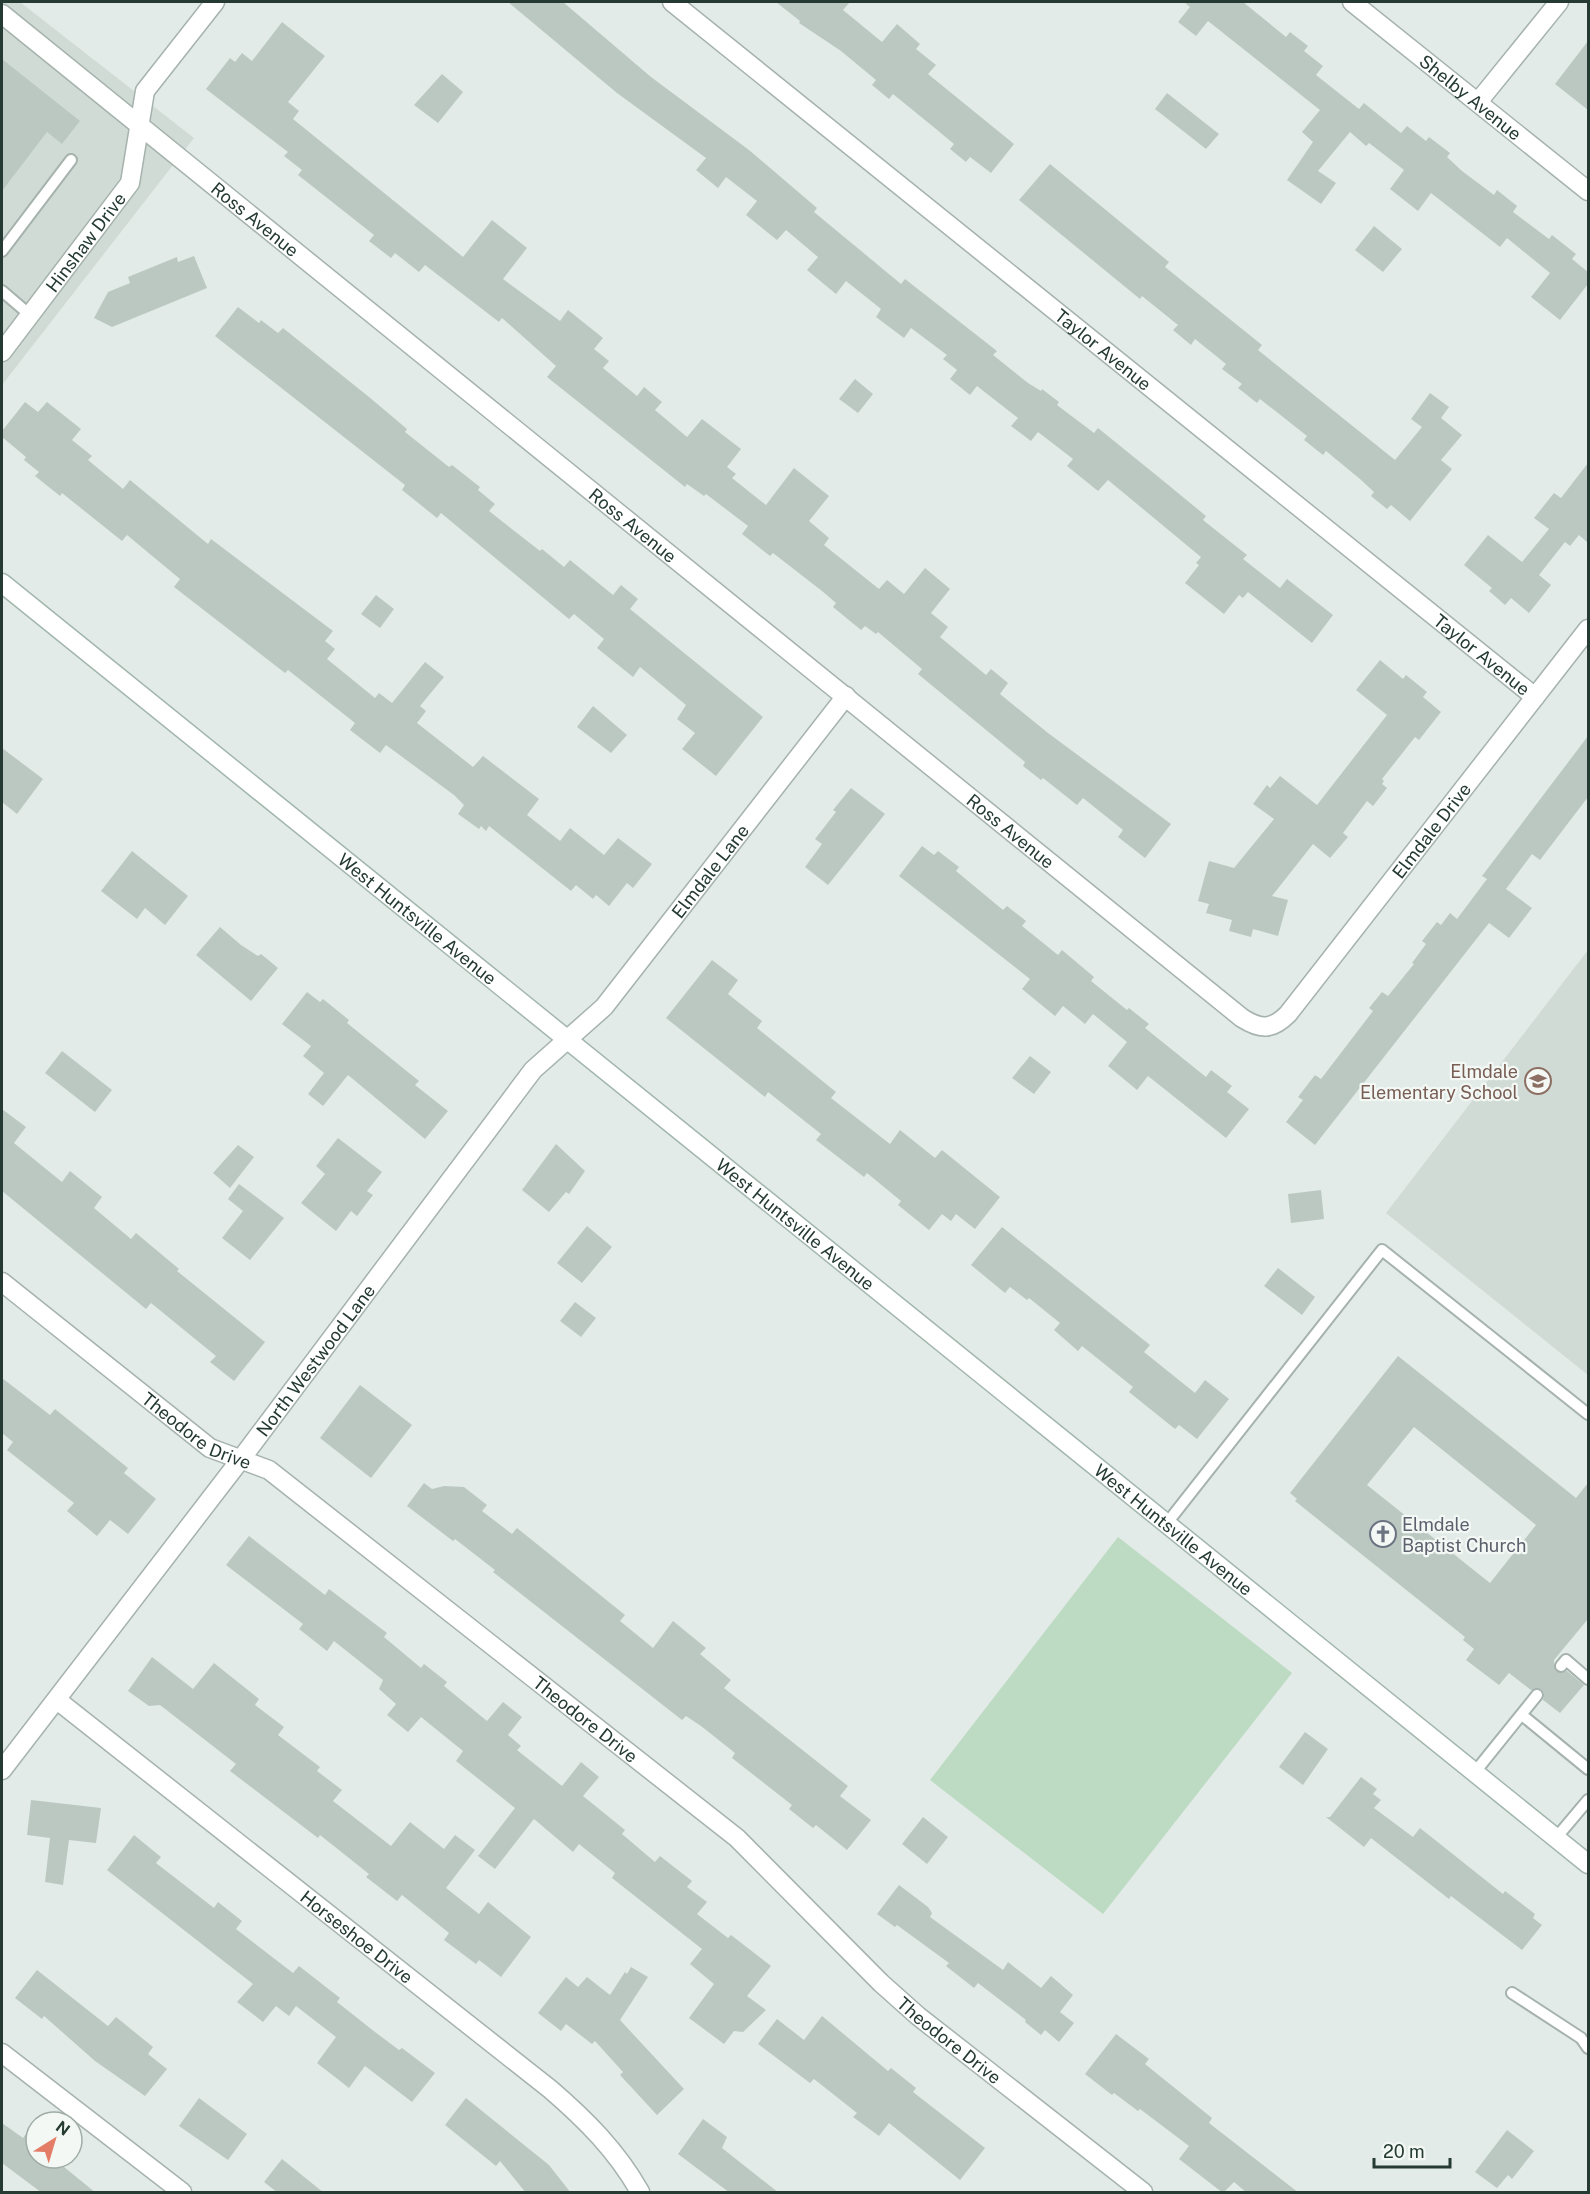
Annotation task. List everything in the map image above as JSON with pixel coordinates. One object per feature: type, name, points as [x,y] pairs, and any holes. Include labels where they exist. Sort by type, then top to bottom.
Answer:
[{"type":"street","name":"Hinshaw Drive","points":[[2,352],[130,183],[145,91],[216,2]]},
{"type":"street","name":"Taylor Avenue","points":[[672,2],[1535,698]]},
{"type":"street","name":"Shelby Avenue","points":[[1352,2],[1588,191]]},
{"type":"street","points":[[1478,102],[1559,2]]},
{"type":"street","name":"Ross Avenue","points":[[2,14],[1242,1018],[1256,1027],[1268,1028]]},
{"type":"street","name":"West Huntsville Avenue","points":[[2,583],[1588,1864]]},
{"type":"street","name":"Elmdale Drive","points":[[1268,1028],[1279,1024],[1288,1014],[1588,628]]},
{"type":"street","name":"Elmdale Lane","points":[[567,1040],[604,1007],[846,696]]},
{"type":"street","name":"North Westwood Lane","points":[[2,1770],[241,1460],[533,1070],[567,1040]]},
{"type":"street","name":"Theodore Drive","points":[[2,1282],[210,1448],[269,1470],[737,1838],[881,1983],[918,2016],[1143,2193]]},
{"type":"street","name":"Horseshoe Drive","points":[[57,1700],[588,2121],[627,2168],[640,2193]]},
{"type":"street","points":[[2,2053],[182,2193]]},
{"type":"lane","points":[[2,250],[71,160]]},
{"type":"lane","points":[[2,291],[30,315]]},
{"type":"lane","points":[[1167,1523],[1382,1250],[1588,1414]]},
{"type":"lane","points":[[1563,1663],[1588,1679]]},
{"type":"lane","points":[[1475,1772],[1538,1695]]},
{"type":"lane","points":[[1522,1715],[1588,1769]]},
{"type":"lane","points":[[1556,1838],[1588,1800]]},
{"type":"lane","points":[[1512,1993],[1581,2038],[1588,2048]]},
{"type":"shaded area","points":[[2,2],[20,2],[194,138],[2,385]]},
{"type":"shaded area","name":"Elmdale Elementary School","points":[[1588,950],[1588,1375],[1386,1213]]},
{"type":"green space","points":[[1118,1537],[1292,1673],[1103,1914],[930,1780]]},
{"type":"building","points":[[508,2],[563,2],[651,77],[749,150],[817,208],[814,212],[901,284],[905,279],[997,351],[993,355],[1028,383],[1041,391],[1042,389],[1059,402],[1057,405],[1094,433],[1098,428],[1161,479],[1206,516],[1203,520],[1247,555],[1243,559],[1280,588],[1287,579],[1333,615],[1312,643],[1248,592],[1243,598],[1239,595],[1224,614],[1185,583],[1199,565],[1196,563],[1201,557],[1108,480],[1098,491],[1067,466],[1073,459],[1038,432],[1031,441],[1011,426],[1018,418],[977,386],[970,395],[950,379],[957,370],[943,359],[947,355],[911,328],[904,338],[876,317],[881,309],[846,281],[836,294],[807,270],[818,257],[786,230],[777,240],[746,215],[757,201],[726,177],[718,188],[696,170],[706,158],[617,93]]},
{"type":"building","points":[[776,2],[850,2],[843,10],[882,42],[897,24],[920,44],[916,49],[936,65],[928,74],[1014,144],[991,173],[970,157],[966,162],[950,149],[954,144],[893,94],[889,99],[872,85],[876,80],[841,51],[799,23],[800,21]]},
{"type":"building","points":[[1184,2],[1243,2],[1286,37],[1290,32],[1308,46],[1304,51],[1323,66],[1316,75],[1359,109],[1364,103],[1401,133],[1407,126],[1426,141],[1429,137],[1450,153],[1447,157],[1462,171],[1494,195],[1497,190],[1517,206],[1513,212],[1549,239],[1552,235],[1576,254],[1572,259],[1588,272],[1588,284],[1560,320],[1531,297],[1550,273],[1507,238],[1500,247],[1431,193],[1418,211],[1390,189],[1404,170],[1369,143],[1366,146],[1350,132],[1318,171],[1336,183],[1321,204],[1287,180],[1313,142],[1302,132],[1320,110],[1208,21],[1196,36],[1178,22],[1190,7]]},
{"type":"building","points":[[282,22],[325,56],[288,102],[299,111],[293,119],[463,257],[492,220],[527,248],[503,279],[560,321],[568,310],[603,338],[594,349],[609,361],[603,368],[637,396],[644,387],[662,402],[655,410],[687,437],[702,419],[741,449],[727,467],[736,474],[732,478],[766,505],[794,468],[829,496],[809,521],[829,538],[824,545],[879,589],[887,580],[904,594],[925,568],[950,589],[931,613],[948,627],[940,637],[986,675],[991,669],[1008,683],[1000,694],[1048,733],[1171,824],[1145,858],[1118,837],[1123,830],[1083,798],[1077,805],[1043,778],[1041,780],[1023,766],[1025,762],[918,674],[922,669],[878,632],[876,634],[865,626],[861,630],[833,607],[836,603],[822,591],[773,553],[770,556],[742,534],[748,526],[706,494],[704,496],[687,484],[685,487],[547,377],[556,366],[502,318],[499,322],[425,265],[419,272],[395,253],[391,258],[369,241],[374,235],[298,175],[302,170],[284,156],[288,152],[206,89],[230,58],[235,62],[242,53],[252,61]]},
{"type":"building","points":[[1588,41],[1588,110],[1555,84]]},
{"type":"building","points":[[2,59],[80,121],[62,144],[47,132],[2,191]]},
{"type":"building","points":[[442,74],[463,92],[438,123],[414,105]]},
{"type":"building","points":[[1167,93],[1219,134],[1206,149],[1155,109]]},
{"type":"building","points":[[1050,164],[1169,262],[1165,267],[1262,345],[1258,350],[1395,460],[1422,427],[1411,419],[1430,393],[1449,407],[1441,418],[1462,435],[1441,460],[1452,469],[1410,521],[1391,505],[1387,509],[1371,496],[1374,492],[1360,479],[1326,451],[1323,455],[1304,440],[1307,436],[1260,399],[1257,403],[1238,388],[1242,384],[1222,369],[1226,364],[1195,339],[1191,345],[1173,330],[1178,325],[1142,296],[1140,299],[1019,200]]},
{"type":"building","points":[[1374,226],[1402,249],[1383,272],[1355,250]]},
{"type":"building","points":[[194,256],[207,288],[112,327],[94,318],[108,292],[130,283],[128,277],[177,257],[178,262]]},
{"type":"building","points":[[238,307],[259,323],[261,320],[278,333],[283,328],[369,397],[407,429],[405,432],[449,467],[452,465],[480,487],[478,490],[495,504],[489,511],[540,551],[542,549],[564,567],[570,560],[613,595],[621,585],[638,599],[630,609],[763,717],[716,776],[682,749],[695,733],[677,719],[686,705],[640,667],[633,677],[597,648],[604,639],[574,614],[569,619],[441,513],[437,518],[402,490],[405,485],[215,336]]},
{"type":"building","points":[[855,379],[873,394],[858,413],[839,399]]},
{"type":"building","points":[[25,402],[38,412],[47,402],[81,429],[72,440],[92,456],[88,460],[123,489],[130,480],[208,544],[211,539],[333,631],[325,641],[335,649],[327,659],[375,698],[379,693],[392,703],[425,662],[444,677],[420,706],[426,711],[417,723],[473,767],[483,756],[539,799],[527,815],[560,841],[570,828],[604,855],[618,838],[652,864],[633,888],[627,883],[609,906],[596,895],[593,899],[576,885],[571,891],[489,826],[486,831],[481,826],[479,829],[458,814],[464,805],[454,795],[386,745],[380,753],[350,730],[355,723],[288,670],[285,673],[174,587],[180,579],[127,535],[122,541],[62,493],[60,496],[35,476],[39,472],[24,460],[26,457],[2,437],[2,431]]},
{"type":"building","points":[[1588,463],[1588,543],[1579,535],[1570,546],[1565,542],[1539,575],[1551,585],[1529,613],[1511,598],[1505,605],[1489,591],[1492,588],[1464,565],[1488,535],[1522,562],[1549,529],[1534,518],[1554,493],[1561,498]]},
{"type":"building","points":[[376,595],[394,609],[380,628],[361,614]]},
{"type":"building","points":[[1380,660],[1403,679],[1406,675],[1427,692],[1423,697],[1441,712],[1419,740],[1415,737],[1382,779],[1384,781],[1382,784],[1387,788],[1373,806],[1367,801],[1343,833],[1348,837],[1330,858],[1313,844],[1272,896],[1288,900],[1278,936],[1253,929],[1251,937],[1229,931],[1232,920],[1206,913],[1209,904],[1198,901],[1209,861],[1234,868],[1274,819],[1253,804],[1267,785],[1270,788],[1280,776],[1317,805],[1387,715],[1356,690]]},
{"type":"building","points":[[593,706],[627,735],[611,753],[577,727]]},
{"type":"building","points":[[1588,736],[1588,797],[1540,860],[1532,854],[1506,889],[1532,908],[1509,938],[1489,923],[1315,1145],[1286,1122],[1303,1100],[1298,1097],[1315,1075],[1321,1079],[1373,1011],[1369,1008],[1382,992],[1388,996],[1414,964],[1412,963],[1426,944],[1422,941],[1437,922],[1441,925],[1450,913],[1457,919],[1487,879],[1482,876]]},
{"type":"building","points":[[2,748],[43,779],[17,814],[2,802]]},
{"type":"building","points":[[851,788],[885,814],[828,885],[805,867],[822,844],[815,839],[836,812],[833,810]]},
{"type":"building","points":[[922,846],[934,855],[938,851],[959,867],[956,871],[1003,910],[1007,906],[1026,921],[1022,926],[1058,955],[1062,950],[1094,977],[1091,981],[1127,1010],[1129,1008],[1149,1024],[1145,1028],[1206,1077],[1211,1070],[1232,1086],[1227,1092],[1249,1109],[1226,1138],[1148,1076],[1137,1090],[1108,1066],[1127,1042],[1093,1014],[1085,1024],[1063,1006],[1055,1016],[1022,989],[1030,979],[899,876]]},
{"type":"building","points":[[132,851],[188,896],[165,925],[145,908],[137,919],[101,891]]},
{"type":"building","points":[[220,927],[241,945],[258,956],[261,954],[278,968],[251,1001],[196,955]]},
{"type":"building","points":[[712,960],[738,980],[728,994],[762,1021],[757,1028],[836,1092],[831,1098],[890,1144],[900,1130],[935,1158],[942,1150],[1000,1197],[975,1229],[956,1214],[951,1221],[942,1214],[929,1230],[898,1205],[901,1201],[867,1173],[864,1177],[816,1140],[821,1134],[768,1092],[765,1097],[666,1018]]},
{"type":"building","points":[[307,992],[320,1002],[323,999],[349,1020],[347,1023],[419,1081],[415,1085],[448,1111],[425,1139],[348,1075],[323,1106],[308,1094],[324,1073],[303,1056],[311,1046],[282,1024]]},
{"type":"building","points":[[62,1051],[112,1090],[95,1112],[45,1073]]},
{"type":"building","points":[[1030,1056],[1051,1072],[1034,1094],[1012,1078]]},
{"type":"building","points":[[2,1109],[26,1127],[14,1143],[62,1182],[70,1171],[102,1197],[94,1208],[131,1239],[136,1233],[179,1269],[177,1271],[265,1342],[234,1381],[210,1362],[216,1356],[151,1303],[146,1309],[2,1191]]},
{"type":"building","points":[[338,1138],[382,1172],[367,1191],[373,1195],[357,1216],[351,1211],[336,1231],[301,1203],[325,1174],[316,1166]]},
{"type":"building","points":[[556,1144],[585,1171],[569,1194],[566,1192],[549,1212],[522,1190]]},
{"type":"building","points":[[238,1145],[254,1157],[230,1188],[213,1173]]},
{"type":"building","points":[[239,1184],[284,1218],[250,1260],[222,1238],[243,1211],[228,1199]]},
{"type":"building","points":[[1321,1190],[1324,1219],[1291,1223],[1288,1194]]},
{"type":"building","points":[[587,1226],[612,1247],[582,1283],[557,1263]]},
{"type":"building","points":[[1002,1227],[1150,1345],[1144,1352],[1195,1393],[1205,1380],[1229,1399],[1197,1439],[1179,1425],[1175,1429],[1129,1392],[1133,1387],[1082,1346],[1078,1351],[1054,1330],[1060,1323],[1029,1298],[1027,1300],[1010,1287],[1005,1293],[971,1265]]},
{"type":"building","points":[[1278,1268],[1315,1297],[1302,1315],[1264,1286]]},
{"type":"building","points":[[575,1302],[596,1318],[581,1337],[560,1321]]},
{"type":"building","name":"Elmdale Baptist Church","points":[[1398,1356],[1576,1498],[1588,1483],[1588,1619],[1554,1660],[1557,1672],[1567,1671],[1584,1685],[1560,1713],[1543,1700],[1544,1693],[1541,1689],[1531,1690],[1509,1673],[1499,1685],[1466,1660],[1474,1649],[1463,1640],[1465,1637],[1295,1501],[1297,1499],[1290,1493]],"holes":[[[1414,1427],[1536,1525],[1490,1583],[1367,1485]]]},
{"type":"building","points":[[2,1378],[50,1415],[55,1409],[128,1468],[124,1473],[156,1499],[128,1534],[110,1520],[97,1536],[67,1511],[74,1503],[7,1450],[13,1442],[2,1433]]},
{"type":"building","points":[[360,1385],[412,1425],[371,1478],[320,1438]]},
{"type":"building","points":[[424,1483],[432,1489],[444,1486],[464,1487],[487,1505],[482,1511],[512,1534],[517,1528],[625,1615],[620,1621],[653,1648],[673,1621],[706,1648],[700,1654],[731,1680],[724,1688],[848,1786],[840,1796],[871,1820],[847,1850],[816,1825],[813,1828],[789,1809],[792,1805],[732,1758],[735,1753],[701,1726],[686,1716],[682,1720],[493,1572],[495,1570],[407,1506]]},
{"type":"building","points":[[249,1536],[325,1595],[329,1589],[387,1633],[384,1637],[421,1668],[424,1664],[447,1682],[444,1686],[487,1721],[503,1702],[522,1717],[508,1735],[521,1746],[517,1750],[562,1786],[581,1762],[599,1777],[583,1796],[625,1830],[622,1834],[655,1862],[660,1856],[692,1881],[687,1887],[707,1902],[697,1914],[728,1938],[731,1935],[771,1966],[747,1996],[766,2010],[743,2032],[734,2031],[724,2044],[689,2018],[714,1984],[690,1964],[702,1949],[612,1878],[615,1873],[579,1844],[573,1852],[534,1819],[495,1869],[478,1856],[515,1808],[456,1761],[463,1751],[421,1717],[408,1732],[387,1715],[396,1704],[379,1689],[383,1680],[334,1641],[327,1651],[299,1629],[303,1624],[226,1565]]},
{"type":"building","points":[[152,1657],[193,1689],[214,1663],[259,1699],[255,1705],[284,1727],[278,1735],[320,1767],[317,1771],[342,1790],[333,1801],[391,1846],[410,1822],[444,1849],[455,1835],[475,1850],[446,1888],[479,1914],[488,1902],[531,1937],[501,1977],[479,1960],[476,1964],[444,1940],[449,1933],[402,1895],[397,1901],[366,1877],[369,1874],[320,1835],[318,1838],[230,1771],[236,1764],[160,1705],[149,1706],[128,1691]]},
{"type":"building","points":[[1305,1732],[1328,1749],[1303,1785],[1279,1767]]},
{"type":"building","points":[[1361,1777],[1377,1789],[1373,1794],[1381,1800],[1374,1808],[1413,1837],[1420,1828],[1503,1894],[1505,1891],[1535,1914],[1533,1918],[1542,1925],[1522,1950],[1451,1896],[1449,1899],[1371,1838],[1364,1847],[1326,1817],[1330,1817]]},
{"type":"building","points":[[31,1800],[101,1808],[96,1843],[69,1840],[63,1885],[45,1882],[50,1838],[27,1835]]},
{"type":"building","points":[[923,1817],[948,1837],[927,1864],[902,1844]]},
{"type":"building","points":[[134,1835],[161,1857],[156,1863],[214,1908],[218,1902],[242,1921],[236,1929],[293,1973],[299,1966],[340,1998],[337,2002],[375,2032],[399,2050],[402,2048],[435,2073],[412,2102],[365,2066],[349,2088],[317,2063],[336,2037],[296,2006],[289,2016],[276,2006],[263,2022],[237,2002],[253,1984],[107,1870]]},
{"type":"building","points":[[899,1885],[928,1907],[932,1913],[930,1917],[1003,1970],[1008,1962],[1041,1988],[1051,1976],[1073,1995],[1060,2012],[1074,2023],[1059,2042],[1045,2030],[1041,2035],[1025,2022],[1026,2020],[978,1983],[974,1988],[946,1966],[949,1963],[897,1925],[895,1927],[877,1914]]},
{"type":"building","points":[[631,1967],[648,1977],[620,2020],[684,2089],[657,2115],[620,2075],[623,2072],[595,2041],[592,2044],[566,2024],[561,2031],[538,2013],[566,1977],[578,1987],[587,1977],[610,1995],[625,1972],[627,1974]]},
{"type":"building","points":[[37,1970],[108,2026],[116,2017],[153,2047],[148,2054],[167,2069],[145,2096],[95,2061],[44,2016],[42,2019],[15,1998]]},
{"type":"building","points":[[822,2016],[888,2071],[891,2068],[916,2088],[913,2092],[985,2148],[960,2180],[889,2123],[879,2136],[853,2117],[857,2113],[814,2079],[810,2083],[758,2044],[777,2019],[804,2040]]},
{"type":"building","points":[[1116,2034],[1149,2059],[1145,2064],[1212,2118],[1209,2123],[1299,2193],[1247,2193],[1234,2182],[1223,2193],[1179,2159],[1189,2146],[1140,2109],[1138,2111],[1114,2093],[1112,2095],[1085,2074]]},
{"type":"building","points":[[199,2098],[247,2134],[228,2160],[179,2126]]},
{"type":"building","points":[[466,2098],[549,2165],[571,2193],[526,2193],[500,2161],[496,2166],[445,2125]]},
{"type":"building","points":[[703,2119],[727,2137],[722,2148],[779,2193],[730,2193],[678,2154]]},
{"type":"building","points":[[2,2123],[23,2138],[24,2170],[68,2170],[96,2193],[42,2193],[2,2163]]},
{"type":"building","points":[[1507,2130],[1534,2151],[1512,2179],[1508,2175],[1497,2188],[1475,2172]]},
{"type":"building","points":[[282,2159],[324,2193],[278,2193],[264,2182]]},
{"type":"place","name":"Elmdale Elementary School","points":[[1538,1081]]},
{"type":"place","name":"Elmdale Baptist Church","points":[[1383,1534]]}]
